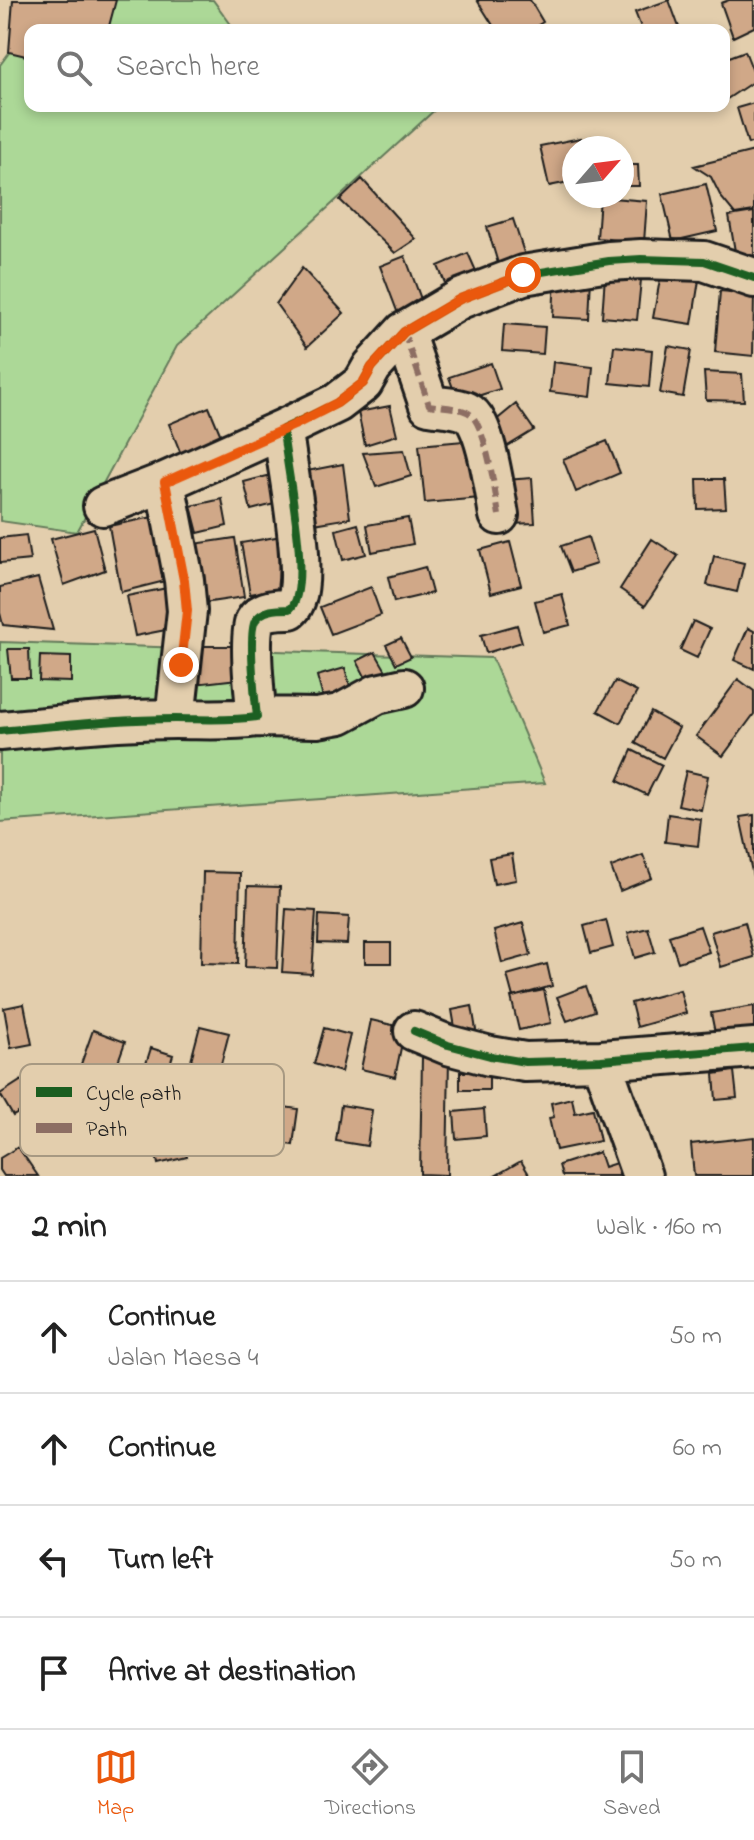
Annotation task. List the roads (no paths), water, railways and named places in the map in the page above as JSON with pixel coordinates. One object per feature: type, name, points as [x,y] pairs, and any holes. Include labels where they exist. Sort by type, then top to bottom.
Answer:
[{"type":"street","points":[[103,506],[165,482],[337,403],[363,383],[372,367],[404,332],[460,299],[523,275],[641,259],[704,261],[754,278]]},
{"type":"street","points":[[404,332],[429,405],[466,412],[475,417],[484,440],[499,515]]},
{"type":"street","points":[[257,717],[253,689],[255,621],[273,609],[290,609],[296,604],[298,594],[295,507],[283,429]]},
{"type":"street","points":[[165,482],[187,611],[175,719]]},
{"type":"street","points":[[0,731],[175,719],[317,718],[340,714],[377,694],[404,688]]},
{"type":"street","points":[[414,1031],[448,1045],[525,1062],[601,1060],[754,1048]]},
{"type":"street","points":[[601,1060],[642,1176]]}]
